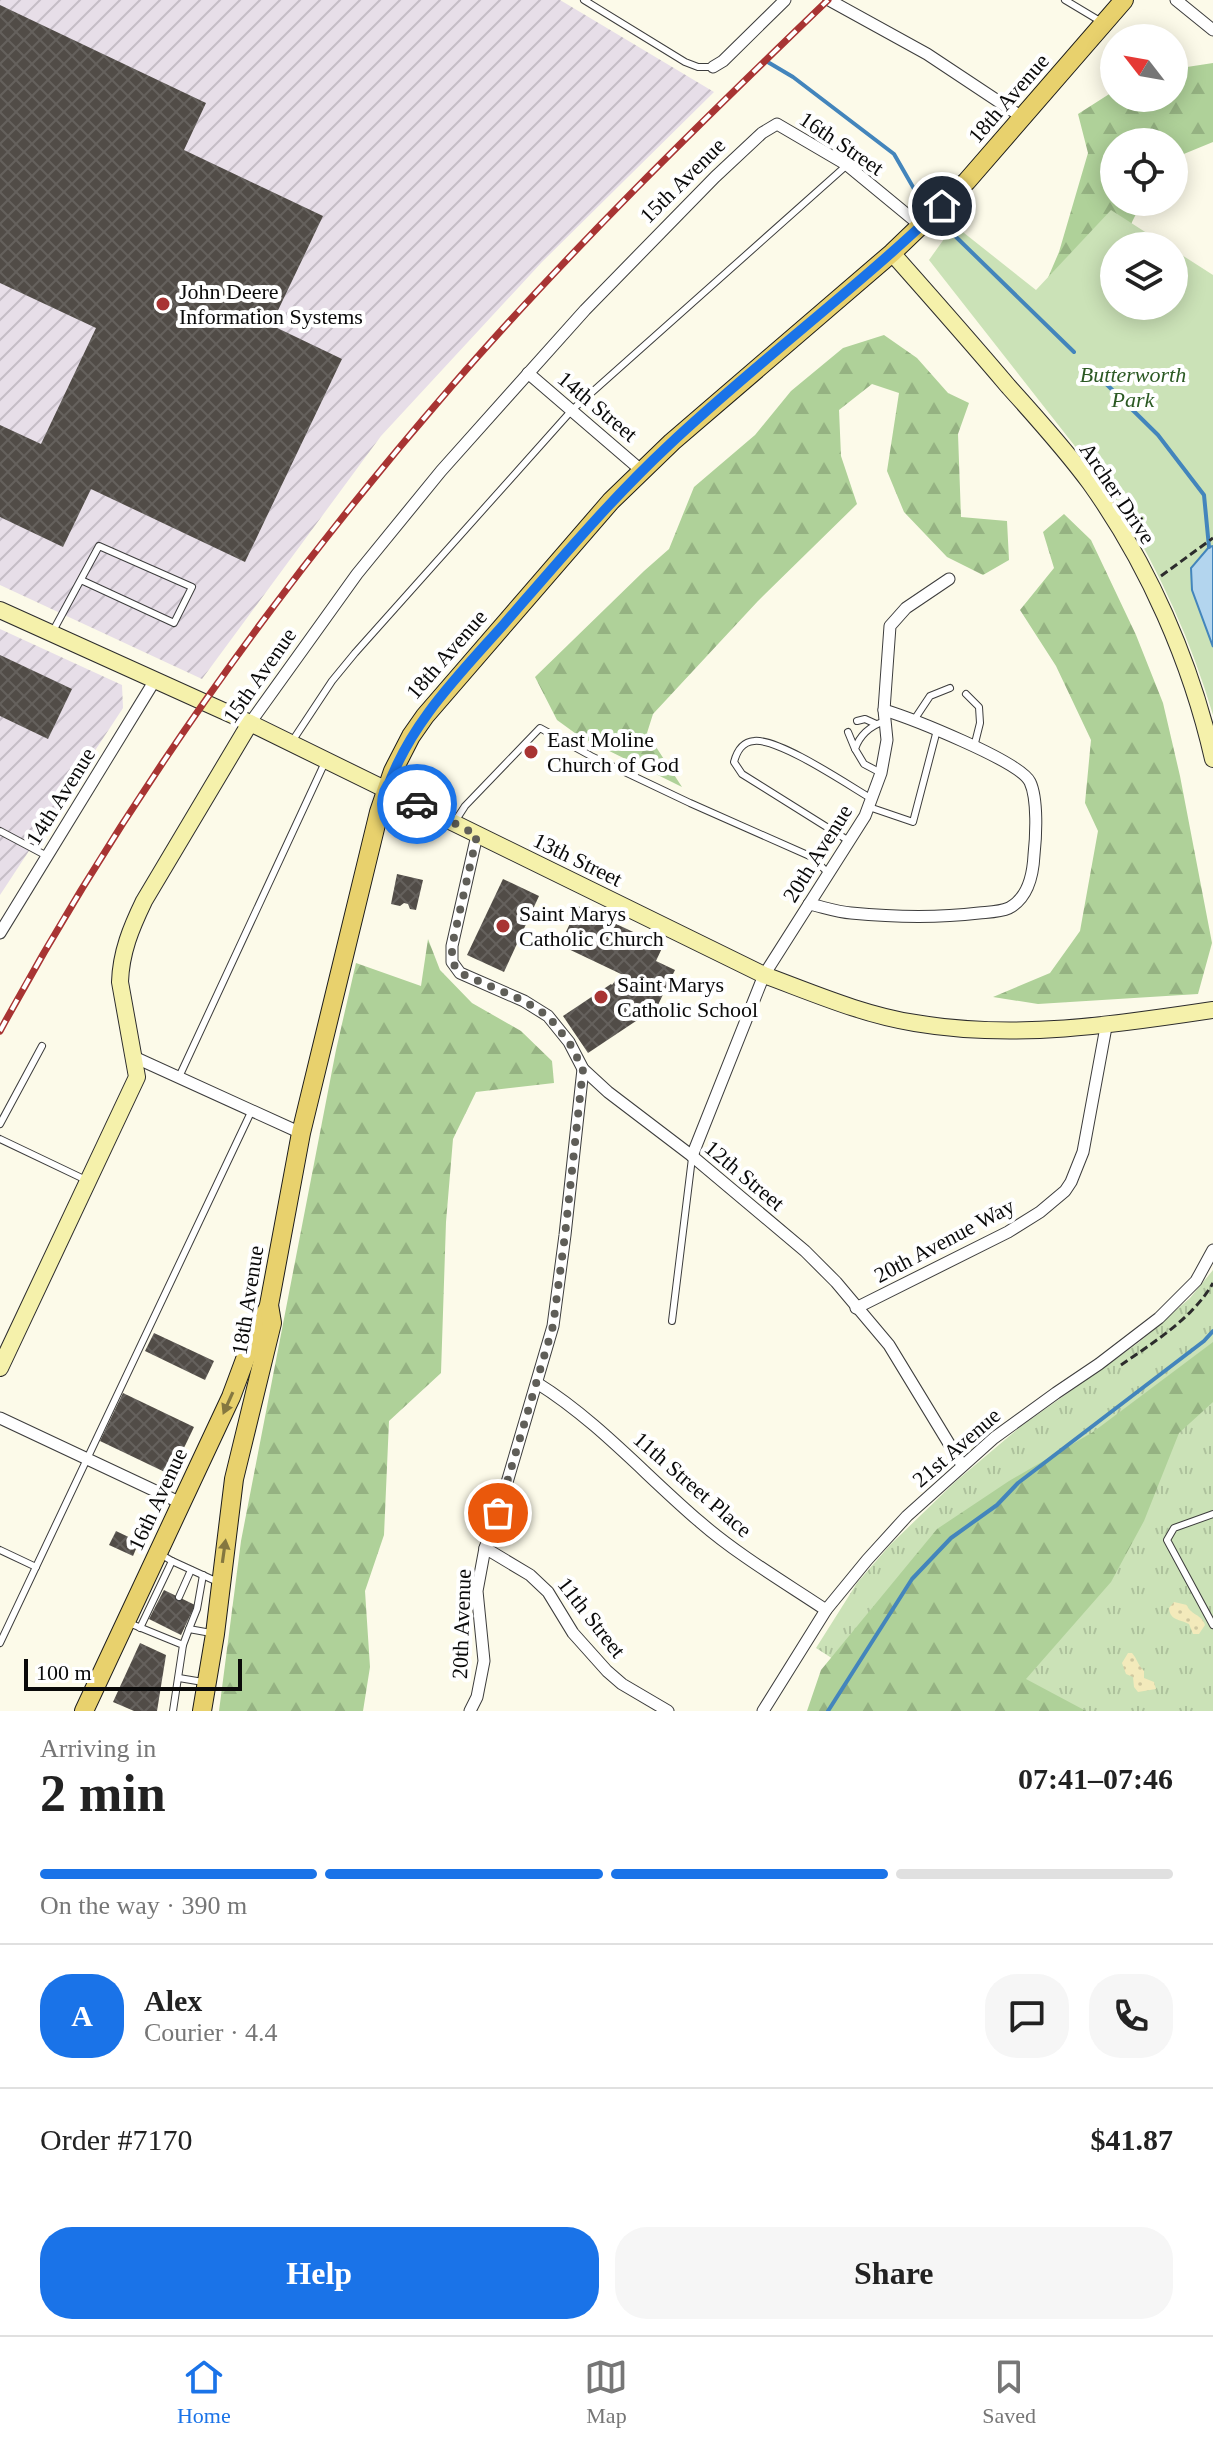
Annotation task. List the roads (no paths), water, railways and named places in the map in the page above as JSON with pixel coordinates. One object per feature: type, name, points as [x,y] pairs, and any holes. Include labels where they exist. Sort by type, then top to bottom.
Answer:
[{"type":"main road","name":"18th Avenue","points":[[1103,24],[1124,0]]},
{"type":"main road","name":"18th Avenue","points":[[202,1711],[215,1634],[211,1579],[272,1323],[269,1305],[301,1133],[379,812],[402,752],[425,716],[611,501],[672,442],[921,226],[967,181],[1100,27]]},
{"type":"main road","name":"16th Avenue","points":[[84,1711],[133,1625],[165,1557],[181,1503],[231,1397],[269,1305]]},
{"type":"street","points":[[713,67],[723,61],[785,0]]},
{"type":"street","points":[[829,0],[927,54],[1022,117]]},
{"type":"street","points":[[1176,0],[1213,30]]},
{"type":"street","name":"16th Street","points":[[777,124],[847,165],[921,226]]},
{"type":"street","name":"15th Avenue","points":[[0,1368],[137,1077],[120,982],[129,932],[144,901],[250,723],[405,513],[528,373],[715,177],[762,133],[777,124]]},
{"type":"street","name":"Archer Drive","points":[[892,253],[1047,430],[1089,482],[1114,520],[1163,611],[1191,682],[1213,759]]},
{"type":"street","name":"14th Street","points":[[528,373],[642,471]]},
{"type":"street","name":"20th Avenue","points":[[692,1156],[764,975],[870,803],[881,773],[887,740],[882,718],[890,626],[906,608],[949,579]]},
{"type":"street","name":"13th Street","points":[[0,610],[250,723],[764,975],[846,1006],[912,1023],[999,1031],[1106,1027],[1213,1010]]},
{"type":"street","name":"14th Avenue","points":[[0,933],[155,680]]},
{"type":"street","points":[[809,904],[848,913],[946,917],[1006,910],[1017,903],[1031,880],[1035,811],[1030,781],[1018,769],[914,720],[882,718]]},
{"type":"street","name":"12th Street","points":[[477,835],[452,946],[455,968],[471,979],[506,992],[548,1016],[569,1042],[583,1069],[608,1092],[692,1156],[805,1251],[836,1282],[889,1345],[962,1465]]},
{"type":"street","name":"20th Avenue Way","points":[[856,1308],[1008,1232],[1040,1212],[1065,1191],[1083,1152],[1106,1027]]},
{"type":"street","points":[[134,1057],[301,1133]]},
{"type":"street","name":"20th Avenue","points":[[470,1711],[477,1697],[484,1661],[477,1591],[485,1548],[537,1383],[555,1314],[583,1069]]},
{"type":"street","name":"21st Avenue","points":[[763,1711],[826,1610],[907,1516],[962,1465],[1024,1416],[1159,1318],[1196,1281],[1213,1250]]},
{"type":"street","name":"11th Street Place","points":[[537,1383],[623,1450],[701,1524],[826,1610]]},
{"type":"street","points":[[0,1418],[181,1503]]},
{"type":"street","name":"11th Street","points":[[485,1548],[530,1575],[548,1592],[573,1633],[607,1671],[622,1684],[668,1711]]},
{"type":"lane","points":[[584,0],[685,62],[698,67],[713,67]]},
{"type":"lane","points":[[1065,0],[1103,24]]},
{"type":"lane","points":[[290,744],[332,681],[355,653],[572,410],[847,165]]},
{"type":"lane","points":[[52,634],[99,546],[192,587],[174,623],[81,580]]},
{"type":"lane","points":[[914,720],[930,696],[950,688]]},
{"type":"lane","points":[[966,694],[979,707],[980,723],[974,748]]},
{"type":"lane","points":[[857,721],[882,718]]},
{"type":"lane","points":[[855,749],[858,739],[882,718]]},
{"type":"lane","points":[[454,823],[465,806],[540,728],[676,797],[812,857],[828,873]]},
{"type":"lane","points":[[849,841],[742,774],[734,762],[740,748],[755,741],[777,746],[870,803],[913,822],[937,730]]},
{"type":"lane","points":[[848,732],[864,764],[881,773]]},
{"type":"lane","points":[[179,1077],[326,760]]},
{"type":"lane","points":[[0,831],[47,856]]},
{"type":"lane","points":[[0,1124],[42,1046]]},
{"type":"lane","points":[[0,1643],[252,1110]]},
{"type":"lane","points":[[0,1139],[89,1181]]},
{"type":"lane","points":[[672,1321],[692,1156]]},
{"type":"lane","points":[[1213,1514],[1174,1528],[1167,1540],[1213,1625]]},
{"type":"lane","points":[[0,1550],[36,1567]]},
{"type":"lane","points":[[165,1557],[211,1579],[183,1645],[173,1711]]},
{"type":"lane","points":[[179,1597],[191,1570]]},
{"type":"lane","points":[[133,1625],[183,1645]]},
{"type":"lane","points":[[160,1637],[164,1627]]},
{"type":"lane","points":[[189,1629],[215,1634]]},
{"type":"lane","points":[[179,1678],[206,1682]]},
{"type":"water","points":[[1213,546],[1213,647],[1192,590],[1191,568]]},
{"type":"waterway","points":[[766,61],[793,77],[894,154],[917,194]]},
{"type":"waterway","points":[[953,234],[1074,352]]},
{"type":"waterway","points":[[1088,366],[1158,435],[1204,495],[1209,547]]},
{"type":"waterway","points":[[828,1711],[912,1579],[951,1538],[997,1505],[1018,1483],[1213,1331]]},
{"type":"railway","points":[[0,1031],[48,945],[152,778],[266,617],[387,462],[541,287],[828,0]]},
{"type":"place","name":"John Deere Information Systems","points":[[163,304]]},
{"type":"place","name":"East Moline Church of God","points":[[531,752]]},
{"type":"place","name":"Saint Marys Catholic Church","points":[[503,926]]},
{"type":"place","name":"Saint Marys Catholic School","points":[[601,997]]},
{"type":"park label","name":"Butterworth Park","points":[[1133,386]]}]
